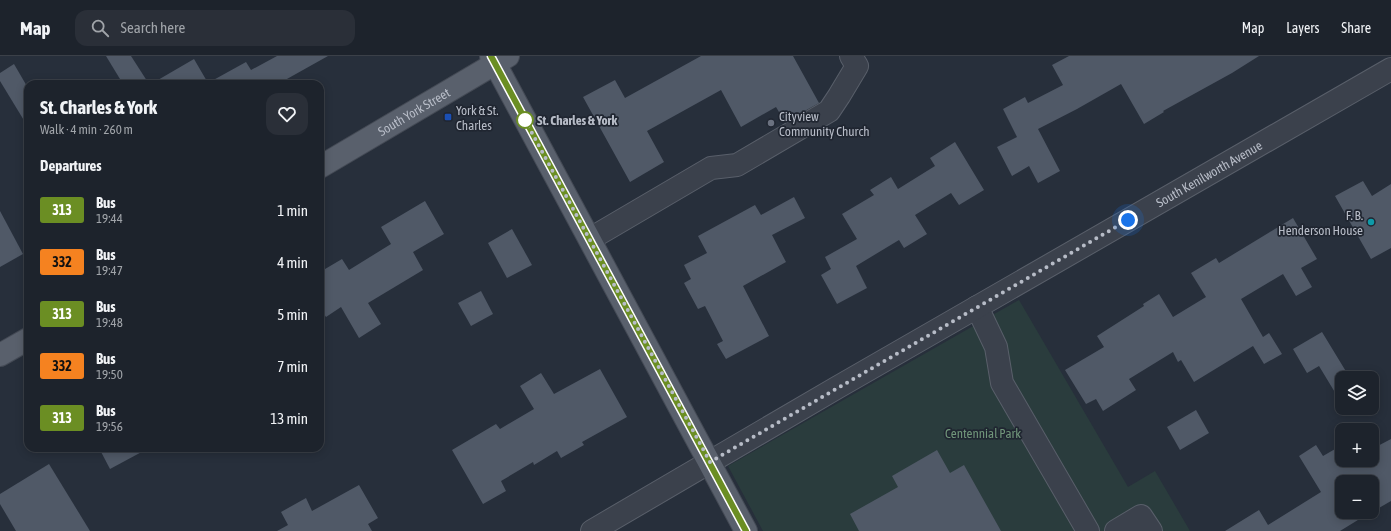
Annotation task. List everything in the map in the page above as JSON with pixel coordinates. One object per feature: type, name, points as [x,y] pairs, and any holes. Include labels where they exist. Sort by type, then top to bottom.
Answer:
[{"type":"main road","points":[[498,59],[590,239],[746,531]]},
{"type":"main road","name":"South York Street","points":[[324,165],[498,59]]},
{"type":"main road","points":[[0,355],[24,340]]},
{"type":"street","points":[[590,239],[711,168],[737,165],[829,111],[857,66],[851,56]]},
{"type":"street","name":"South Kenilworth Avenue","points":[[592,531],[1387,68]]},
{"type":"street","points":[[977,307],[996,347],[1002,383],[1088,531]]},
{"type":"street","points":[[1116,531],[1141,516],[1152,531]]},
{"type":"green space","name":"Centennial Park","points":[[1019,300],[1128,487],[1155,471],[1190,531],[763,531],[728,466]]},
{"type":"building","points":[[106,56],[131,56],[146,80],[121,80]]},
{"type":"building","points":[[277,56],[328,56],[285,80],[213,80],[246,62],[251,70]]},
{"type":"building","name":"Cityview Community Church","points":[[701,56],[793,56],[819,103],[785,122],[776,107],[741,127],[721,90],[647,131],[664,162],[630,182],[583,97],[615,80],[625,98]]},
{"type":"building","points":[[1069,56],[1259,56],[1232,73],[1163,111],[1164,112],[1144,124],[1121,84],[1038,129],[1060,171],[1038,183],[1029,166],[1012,176],[997,147],[1017,137],[1003,109],[1025,97],[1028,103],[1063,85],[1052,65]]},
{"type":"building","points":[[194,59],[206,80],[158,80]]},
{"type":"building","points":[[14,64],[24,81],[24,120],[0,81],[0,73]]},
{"type":"building","points":[[955,142],[984,190],[959,205],[951,193],[915,215],[927,234],[904,248],[899,240],[856,266],[867,288],[837,304],[821,275],[831,269],[825,257],[857,239],[842,214],[874,195],[870,190],[891,177],[898,189],[935,166],[930,158]]},
{"type":"building","name":"F. B. Henderson House","points":[[1363,181],[1372,196],[1391,184],[1391,248],[1371,259],[1335,196]]},
{"type":"building","points":[[794,197],[805,218],[772,235],[786,262],[743,286],[769,336],[726,359],[717,344],[723,341],[705,306],[698,309],[684,283],[691,279],[684,265],[707,253],[698,236],[755,205],[761,215]]},
{"type":"building","points":[[425,201],[444,234],[413,252],[423,270],[368,303],[381,324],[359,338],[341,307],[326,317],[324,314],[324,270],[342,259],[349,270],[391,244],[381,227]]},
{"type":"building","points":[[0,211],[23,254],[0,267]]},
{"type":"building","points":[[1293,218],[1317,259],[1301,268],[1312,287],[1296,296],[1283,274],[1241,299],[1263,337],[1269,333],[1282,354],[1264,364],[1253,346],[1194,382],[1181,360],[1178,362],[1173,352],[1129,379],[1136,390],[1103,411],[1096,399],[1086,404],[1065,370],[1104,347],[1097,336],[1144,306],[1143,304],[1159,294],[1173,317],[1206,297],[1191,273],[1216,258],[1219,263]]},
{"type":"building","points":[[512,229],[532,265],[507,278],[488,243]]},
{"type":"building","points":[[481,291],[493,314],[471,326],[458,303]]},
{"type":"building","points":[[1322,332],[1346,371],[1335,371],[1335,392],[1319,366],[1307,373],[1293,349]]},
{"type":"building","points":[[600,369],[627,417],[582,442],[584,445],[561,458],[557,451],[534,465],[533,462],[501,481],[506,491],[483,504],[452,450],[496,424],[500,429],[534,409],[520,386],[541,373],[554,394]]},
{"type":"building","points":[[1196,410],[1209,433],[1180,450],[1167,427]]},
{"type":"building","points":[[1391,439],[1391,501],[1379,508],[1379,475],[1335,475],[1335,519],[1360,519],[1340,531],[1225,531],[1259,510],[1268,525],[1321,492],[1299,456],[1316,445],[1323,456],[1335,449],[1335,467],[1379,467],[1379,445]]},
{"type":"building","points":[[937,450],[950,473],[964,465],[1001,531],[859,531],[850,514],[898,487],[892,476]]},
{"type":"building","points":[[101,452],[142,452],[110,469]]},
{"type":"building","points":[[49,464],[90,531],[16,531],[0,504],[0,494]]},
{"type":"building","points":[[359,485],[378,518],[368,524],[372,531],[277,531],[288,525],[281,512],[306,498],[312,511]]},
{"type":"bus line","name":"313","points":[[491,56],[746,531]]},
{"type":"place","name":"York & St. Charles","points":[[448,117]]},
{"type":"place","name":"St. Charles & York","points":[[525,120]]},
{"type":"place","name":"Cityview Community Church","points":[[771,123]]},
{"type":"place","name":"F. B. Henderson House","points":[[1371,222]]},
{"type":"route","points":[[525,120],[710,462],[838,386],[1128,220]]}]
